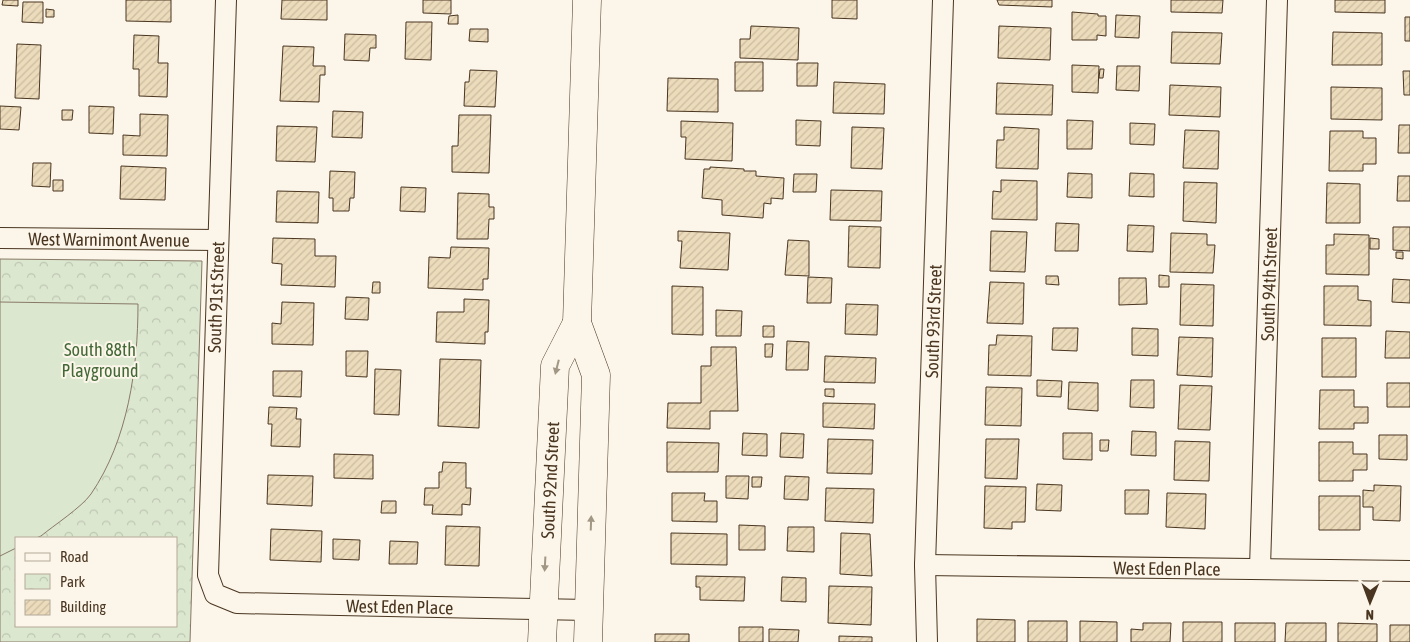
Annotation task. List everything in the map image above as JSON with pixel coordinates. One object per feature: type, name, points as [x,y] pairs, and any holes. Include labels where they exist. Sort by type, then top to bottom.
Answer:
[{"type":"main road","name":"South 92nd Street","points":[[587,0],[577,323],[596,376],[588,642]]},
{"type":"main road","name":"South 92nd Street","points":[[542,642],[556,366],[577,323]]},
{"type":"street","name":"South 91st Street","points":[[215,594],[208,575],[226,0]]},
{"type":"street","name":"South 93rd Street","points":[[927,642],[925,565],[943,0]]},
{"type":"street","name":"South 94th Street","points":[[1260,568],[1277,0]]},
{"type":"street","name":"West Warnimont Avenue","points":[[0,238],[218,240]]},
{"type":"street","name":"West Eden Place","points":[[925,565],[1410,571]]},
{"type":"street","name":"West Eden Place","points":[[215,594],[237,603],[589,610]]},
{"type":"green space","name":"South 88th Playground","points":[[0,259],[202,261],[190,642],[0,642]]},
{"type":"green space","points":[[0,302],[138,304],[136,353],[128,403],[114,451],[104,473],[87,499],[74,510],[41,536],[15,537],[15,548],[0,556]]},
{"type":"building","points":[[3,0],[18,0],[18,6],[2,5]]},
{"type":"building","points":[[126,0],[171,0],[171,22],[126,21]]},
{"type":"building","points":[[282,0],[327,0],[327,20],[281,19]]},
{"type":"building","points":[[423,0],[451,0],[451,14],[423,13]]},
{"type":"building","points":[[832,0],[857,0],[857,19],[832,18]]},
{"type":"building","points":[[997,0],[1052,0],[1052,7],[999,5]]},
{"type":"building","points":[[1171,0],[1223,0],[1222,13],[1171,12]]},
{"type":"building","points":[[1335,0],[1385,0],[1385,13],[1335,12]]},
{"type":"building","points":[[23,2],[43,2],[43,23],[22,22]]},
{"type":"building","points":[[46,9],[54,10],[54,17],[46,17]]},
{"type":"building","points":[[1072,12],[1106,16],[1106,36],[1097,35],[1097,40],[1072,40]]},
{"type":"building","points":[[458,15],[458,24],[448,24],[449,16]]},
{"type":"building","points":[[1116,15],[1140,16],[1139,38],[1115,37]]},
{"type":"building","points":[[1405,17],[1410,17],[1410,41],[1405,41]]},
{"type":"building","points":[[406,22],[432,22],[431,60],[405,59]]},
{"type":"building","points":[[751,26],[799,28],[798,60],[740,58],[740,39],[750,39]]},
{"type":"building","points":[[999,26],[1051,28],[1050,60],[998,58]]},
{"type":"building","points":[[470,29],[488,29],[488,42],[469,41]]},
{"type":"building","points":[[1172,32],[1222,33],[1220,64],[1171,63]]},
{"type":"building","points":[[1333,32],[1382,33],[1382,65],[1332,65]]},
{"type":"building","points":[[345,34],[376,35],[376,48],[370,48],[369,61],[344,60]]},
{"type":"building","points":[[134,35],[159,36],[158,63],[168,63],[167,97],[139,96],[139,69],[133,69]]},
{"type":"building","points":[[17,44],[41,45],[39,99],[15,98]]},
{"type":"building","points":[[283,46],[314,47],[313,66],[325,66],[325,75],[320,75],[319,102],[280,101]]},
{"type":"building","points":[[735,62],[763,62],[763,91],[735,91]]},
{"type":"building","points":[[797,63],[818,63],[817,86],[797,86]]},
{"type":"building","points":[[1072,65],[1099,66],[1098,93],[1072,92]]},
{"type":"building","points":[[1117,66],[1140,66],[1139,91],[1116,90]]},
{"type":"building","points":[[1100,69],[1104,69],[1103,78],[1099,78]]},
{"type":"building","points":[[470,70],[497,71],[495,107],[464,106],[465,82],[469,82]]},
{"type":"building","points":[[1403,71],[1410,71],[1410,95],[1404,95]]},
{"type":"building","points":[[668,78],[718,79],[718,112],[667,111]]},
{"type":"building","points":[[834,82],[885,84],[884,114],[833,113]]},
{"type":"building","points":[[997,83],[1053,85],[1052,115],[996,114]]},
{"type":"building","points":[[1170,85],[1221,87],[1220,117],[1169,115]]},
{"type":"building","points":[[1331,87],[1382,88],[1382,120],[1331,119]]},
{"type":"building","points":[[0,106],[21,107],[19,130],[0,129]]},
{"type":"building","points":[[89,106],[114,107],[113,134],[89,133]]},
{"type":"building","points":[[62,110],[73,110],[72,120],[62,120]]},
{"type":"building","points":[[333,111],[363,112],[362,138],[332,137]]},
{"type":"building","points":[[140,114],[168,115],[167,156],[123,155],[123,135],[140,136]]},
{"type":"building","points":[[459,115],[491,115],[489,173],[452,172],[452,146],[458,146]]},
{"type":"building","points":[[796,120],[821,121],[820,146],[796,145]]},
{"type":"building","points":[[1067,120],[1093,121],[1092,149],[1067,149]]},
{"type":"building","points":[[681,121],[733,123],[732,161],[685,159],[686,137],[681,137]]},
{"type":"building","points":[[1130,123],[1155,124],[1154,145],[1130,144]]},
{"type":"building","points":[[1399,125],[1410,125],[1410,153],[1398,153]]},
{"type":"building","points":[[277,126],[317,127],[315,162],[276,161]]},
{"type":"building","points":[[852,127],[884,128],[882,169],[851,168]]},
{"type":"building","points":[[1004,127],[1039,129],[1038,169],[996,168],[997,140],[1004,140]]},
{"type":"building","points":[[1185,130],[1219,131],[1218,169],[1183,168]]},
{"type":"building","points":[[1330,131],[1363,131],[1363,138],[1376,138],[1376,164],[1363,164],[1363,171],[1329,171]]},
{"type":"building","points":[[33,163],[51,163],[50,187],[32,186]]},
{"type":"building","points":[[121,166],[166,168],[165,200],[120,199]]},
{"type":"building","points":[[710,167],[744,169],[744,171],[756,171],[756,176],[784,178],[783,199],[771,198],[771,204],[764,203],[763,218],[722,215],[722,200],[702,198],[704,169],[710,169]]},
{"type":"building","points":[[330,171],[355,172],[354,198],[350,198],[349,211],[333,211],[333,198],[329,198]]},
{"type":"building","points":[[1068,173],[1092,174],[1092,198],[1067,197]]},
{"type":"building","points":[[1130,173],[1154,174],[1154,197],[1129,196]]},
{"type":"building","points":[[794,174],[817,174],[816,192],[793,192]]},
{"type":"building","points":[[1398,176],[1410,176],[1410,201],[1397,201]]},
{"type":"building","points":[[53,180],[63,180],[63,191],[53,191]]},
{"type":"building","points":[[1001,180],[1037,181],[1037,220],[992,219],[993,191],[1001,192]]},
{"type":"building","points":[[1184,182],[1217,183],[1216,223],[1183,221]]},
{"type":"building","points":[[1327,183],[1360,184],[1360,223],[1326,223]]},
{"type":"building","points":[[401,187],[426,188],[425,212],[400,211]]},
{"type":"building","points":[[831,190],[882,191],[881,221],[830,220]]},
{"type":"building","points":[[277,191],[319,192],[318,223],[276,222]]},
{"type":"building","points":[[458,193],[489,194],[489,207],[494,207],[494,219],[489,219],[488,239],[457,239]]},
{"type":"building","points":[[1056,223],[1079,224],[1078,251],[1055,251]]},
{"type":"building","points":[[1128,225],[1154,226],[1153,252],[1127,251]]},
{"type":"building","points":[[849,226],[881,227],[880,268],[848,267]]},
{"type":"building","points":[[1393,227],[1410,227],[1410,251],[1393,250]]},
{"type":"building","points":[[678,231],[730,233],[728,270],[680,268],[682,241],[678,241]]},
{"type":"building","points":[[991,231],[1027,232],[1025,272],[990,271]]},
{"type":"building","points":[[1171,233],[1207,234],[1207,245],[1215,245],[1213,273],[1170,272]]},
{"type":"building","points":[[1334,234],[1369,235],[1369,275],[1326,274],[1326,245],[1334,245]]},
{"type":"building","points":[[273,238],[315,239],[315,256],[336,256],[335,287],[281,285],[282,264],[272,263]]},
{"type":"building","points":[[1370,238],[1379,239],[1379,249],[1370,249]]},
{"type":"building","points":[[788,240],[809,241],[809,276],[785,275]]},
{"type":"building","points":[[451,247],[489,248],[488,279],[483,279],[483,290],[428,288],[429,257],[450,258]]},
{"type":"building","points":[[1396,252],[1403,252],[1403,259],[1396,258]]},
{"type":"building","points":[[1159,275],[1169,276],[1169,287],[1159,287]]},
{"type":"building","points":[[1046,276],[1058,276],[1059,285],[1046,284]]},
{"type":"building","points":[[808,277],[832,278],[831,303],[807,303]]},
{"type":"building","points":[[1119,278],[1146,278],[1147,304],[1119,305]]},
{"type":"building","points":[[1393,279],[1410,280],[1410,303],[1392,302]]},
{"type":"building","points":[[373,282],[380,282],[380,293],[372,293]]},
{"type":"building","points":[[990,282],[1024,283],[1023,324],[987,323]]},
{"type":"building","points":[[1181,284],[1214,285],[1213,326],[1180,325]]},
{"type":"building","points":[[672,286],[703,287],[703,335],[672,334]]},
{"type":"building","points":[[1324,286],[1358,286],[1358,300],[1371,301],[1371,326],[1324,325]]},
{"type":"building","points":[[346,297],[369,298],[368,320],[345,319]]},
{"type":"building","points":[[464,299],[489,300],[488,332],[485,332],[485,344],[436,342],[437,312],[464,312]]},
{"type":"building","points":[[282,302],[314,303],[313,345],[272,344],[272,323],[281,324]]},
{"type":"building","points":[[846,304],[878,305],[877,335],[845,334]]},
{"type":"building","points":[[716,310],[742,311],[741,336],[716,336]]},
{"type":"building","points":[[763,326],[774,326],[774,337],[763,337]]},
{"type":"building","points":[[1053,328],[1078,328],[1077,351],[1052,350]]},
{"type":"building","points":[[1132,328],[1158,329],[1158,356],[1132,355]]},
{"type":"building","points":[[1386,331],[1410,332],[1410,358],[1385,358]]},
{"type":"building","points":[[997,335],[1032,336],[1031,376],[988,375],[989,345],[996,345]]},
{"type":"building","points":[[1179,337],[1213,338],[1212,377],[1177,375]]},
{"type":"building","points":[[1322,338],[1356,338],[1356,377],[1322,377]]},
{"type":"building","points":[[787,341],[809,342],[808,370],[786,370]]},
{"type":"building","points":[[765,344],[773,344],[772,357],[765,357]]},
{"type":"building","points":[[711,347],[736,347],[738,411],[710,411],[710,429],[667,428],[668,403],[701,403],[701,366],[711,366]]},
{"type":"building","points":[[346,351],[368,351],[367,377],[346,376]]},
{"type":"building","points":[[825,356],[876,358],[875,383],[824,382]]},
{"type":"building","points":[[440,359],[481,360],[479,428],[438,426]]},
{"type":"building","points":[[375,369],[401,370],[399,415],[374,414]]},
{"type":"building","points":[[273,371],[302,371],[301,397],[273,396]]},
{"type":"building","points":[[1037,380],[1062,381],[1061,397],[1037,396]]},
{"type":"building","points":[[1131,380],[1154,380],[1154,408],[1130,407]]},
{"type":"building","points":[[1069,382],[1098,383],[1098,411],[1068,409]]},
{"type":"building","points":[[1387,383],[1410,383],[1410,407],[1387,407]]},
{"type":"building","points":[[1180,385],[1212,386],[1210,430],[1178,429]]},
{"type":"building","points":[[986,387],[1022,388],[1021,426],[985,425]]},
{"type":"building","points":[[825,389],[834,389],[834,397],[825,396]]},
{"type":"building","points":[[1320,390],[1354,390],[1354,407],[1368,407],[1368,423],[1354,423],[1354,429],[1319,429]]},
{"type":"building","points":[[823,403],[875,404],[874,429],[823,427]]},
{"type":"building","points":[[269,407],[297,408],[296,419],[301,419],[300,447],[271,446],[272,424],[268,424]]},
{"type":"building","points":[[1132,431],[1156,432],[1156,456],[1131,455]]},
{"type":"building","points":[[743,433],[767,434],[767,456],[742,455]]},
{"type":"building","points":[[781,433],[804,434],[803,458],[780,457]]},
{"type":"building","points":[[1063,433],[1092,433],[1092,460],[1063,459]]},
{"type":"building","points":[[1379,435],[1407,435],[1407,460],[1379,459]]},
{"type":"building","points":[[828,439],[873,440],[872,474],[827,473]]},
{"type":"building","points":[[986,439],[1019,439],[1017,479],[985,478]]},
{"type":"building","points":[[1100,440],[1109,440],[1108,451],[1100,451]]},
{"type":"building","points":[[1175,441],[1210,442],[1209,481],[1174,480]]},
{"type":"building","points":[[667,442],[719,443],[718,472],[667,472]]},
{"type":"building","points":[[1319,442],[1353,442],[1353,454],[1367,454],[1367,470],[1353,470],[1353,481],[1319,481]]},
{"type":"building","points":[[334,454],[373,455],[373,479],[334,478]]},
{"type":"building","points":[[443,462],[466,463],[466,488],[471,488],[470,505],[462,504],[462,515],[432,514],[433,505],[424,505],[425,488],[439,488],[439,472],[442,472]]},
{"type":"building","points":[[268,475],[313,476],[312,506],[267,504]]},
{"type":"building","points":[[726,476],[749,476],[748,499],[726,498]]},
{"type":"building","points":[[785,476],[809,477],[808,500],[784,499]]},
{"type":"building","points":[[752,477],[762,477],[761,487],[752,487]]},
{"type":"building","points":[[1037,484],[1062,485],[1061,511],[1036,510]]},
{"type":"building","points":[[1374,485],[1401,486],[1400,521],[1373,520],[1373,507],[1363,507],[1363,490],[1374,491]]},
{"type":"building","points":[[985,486],[1026,487],[1025,522],[1012,522],[1012,529],[984,528]]},
{"type":"building","points":[[826,488],[874,489],[873,523],[825,521]]},
{"type":"building","points":[[1125,490],[1149,490],[1148,514],[1125,514]]},
{"type":"building","points":[[672,493],[705,493],[704,501],[717,501],[717,522],[672,521]]},
{"type":"building","points":[[1167,493],[1206,494],[1205,529],[1166,527]]},
{"type":"building","points":[[1319,496],[1360,496],[1360,530],[1319,530]]},
{"type":"building","points":[[382,501],[396,501],[396,513],[381,513]]},
{"type":"building","points":[[739,525],[765,526],[765,550],[739,550]]},
{"type":"building","points":[[446,526],[480,527],[479,566],[445,565]]},
{"type":"building","points":[[788,527],[814,527],[814,552],[787,551]]},
{"type":"building","points":[[271,529],[322,531],[321,562],[270,560]]},
{"type":"building","points":[[671,533],[727,534],[727,565],[671,564]]},
{"type":"building","points":[[841,533],[870,534],[872,576],[840,574]]},
{"type":"building","points":[[333,539],[360,540],[359,560],[333,559]]},
{"type":"building","points":[[390,541],[418,542],[417,564],[389,564]]},
{"type":"building","points":[[696,576],[745,577],[744,601],[700,600],[700,587],[696,587]]},
{"type":"building","points":[[782,577],[806,578],[806,602],[781,601]]},
{"type":"building","points":[[829,586],[872,587],[871,625],[828,623]]},
{"type":"building","points":[[977,619],[1015,620],[1015,642],[977,642]]},
{"type":"building","points":[[1028,621],[1067,621],[1067,642],[1028,642]]},
{"type":"building","points":[[1080,621],[1117,622],[1117,642],[1080,642]]},
{"type":"building","points":[[1183,622],[1222,622],[1222,642],[1183,642]]},
{"type":"building","points":[[1143,623],[1171,623],[1170,642],[1131,642],[1131,629],[1143,630]]},
{"type":"building","points":[[1235,623],[1275,623],[1275,642],[1235,642]]},
{"type":"building","points":[[1286,623],[1326,623],[1326,642],[1285,642]]},
{"type":"building","points":[[1338,623],[1377,624],[1377,642],[1338,642]]},
{"type":"building","points":[[1390,625],[1410,625],[1410,642],[1390,642]]},
{"type":"building","points":[[739,627],[763,627],[763,642],[739,642]]},
{"type":"building","points":[[769,629],[799,630],[798,642],[769,642]]},
{"type":"building","points":[[655,634],[689,634],[689,642],[655,642]]},
{"type":"building","points":[[839,636],[872,637],[872,642],[839,642]]}]
